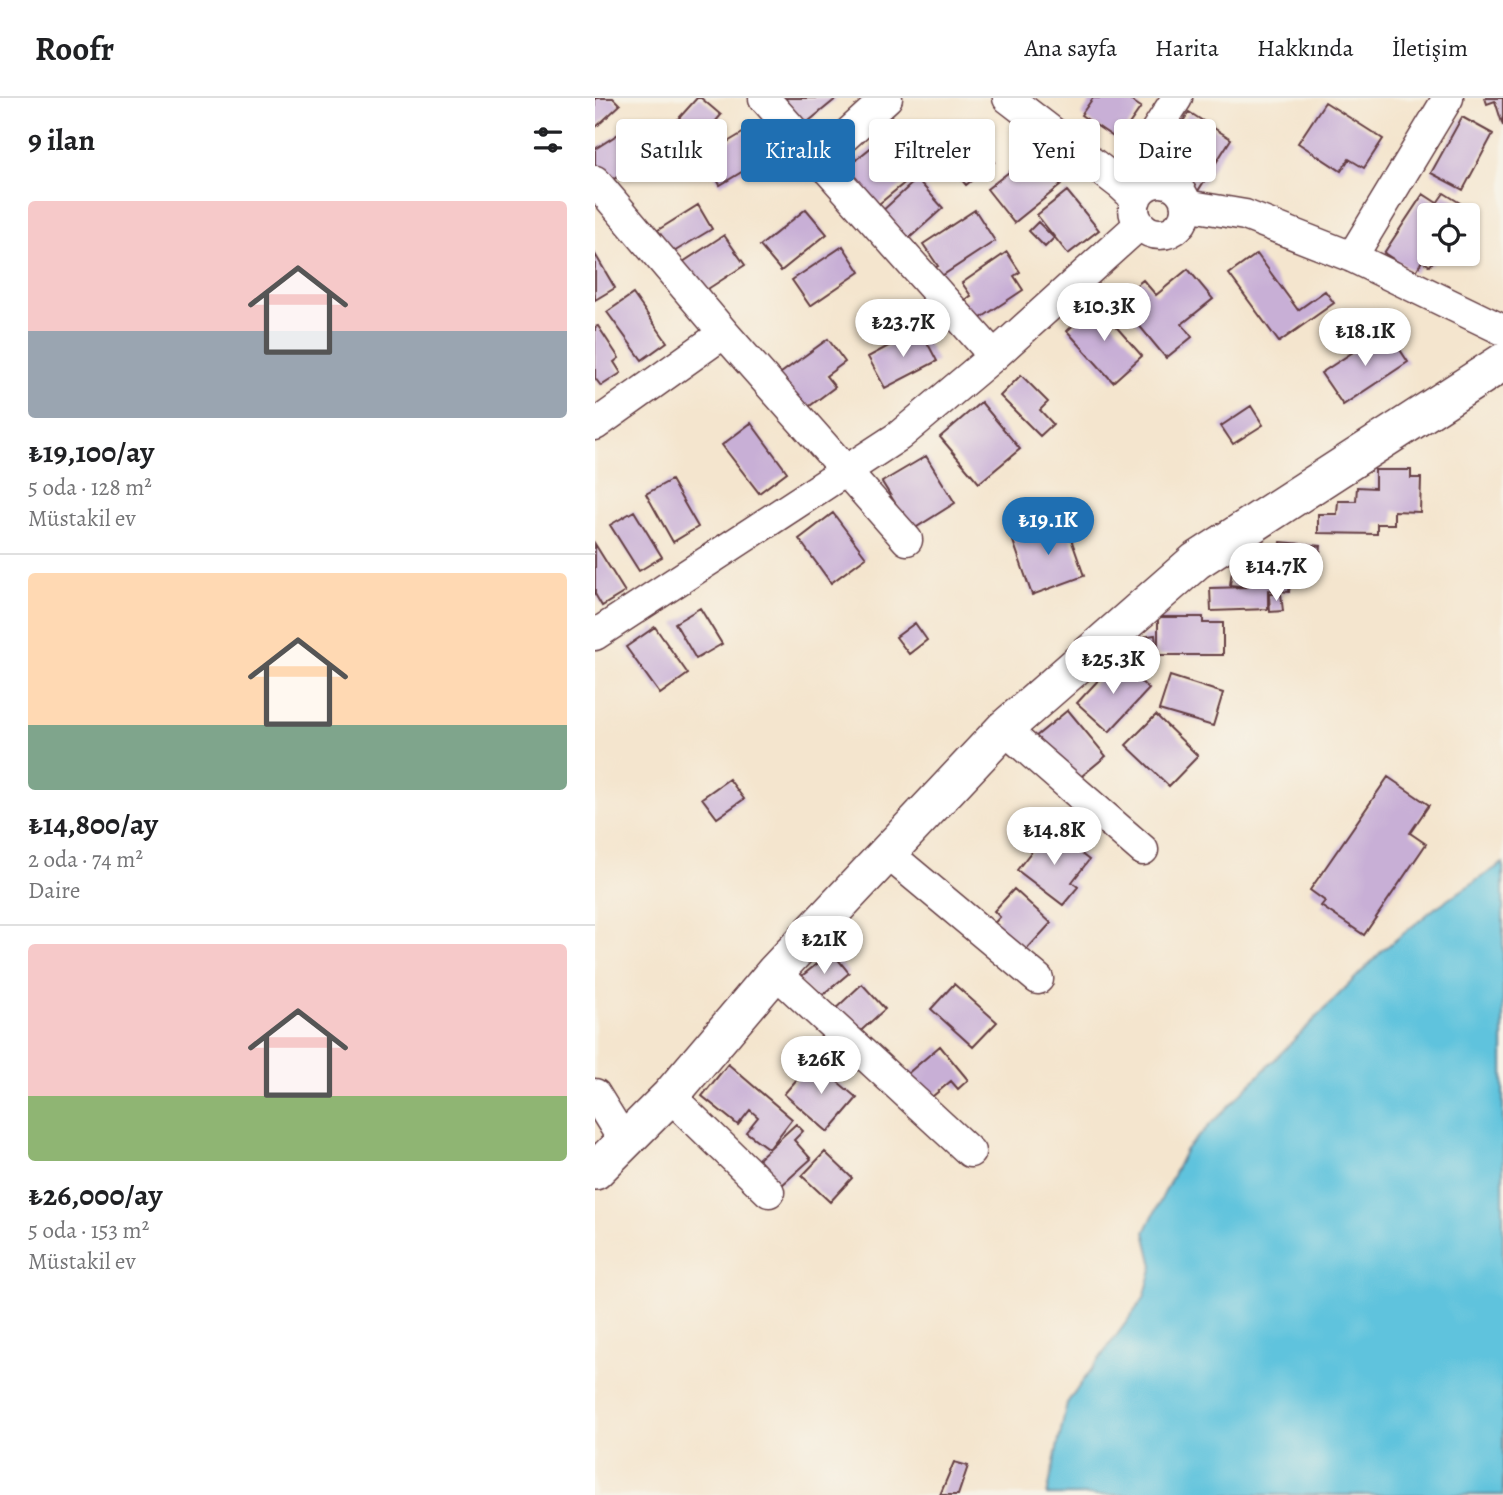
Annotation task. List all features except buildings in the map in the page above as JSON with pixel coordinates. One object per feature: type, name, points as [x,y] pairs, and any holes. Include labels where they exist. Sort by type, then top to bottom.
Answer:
[{"type":"street","points":[[764,98],[783,119]]},
{"type":"street","points":[[855,127],[887,98]]},
{"type":"street","points":[[1008,98],[1133,203],[1154,233],[1171,232],[1183,221],[1187,205],[1245,215],[1352,257],[1503,330]]},
{"type":"street","points":[[595,635],[899,436],[994,356],[1133,203],[1177,98]]},
{"type":"street","points":[[1352,257],[1448,98]]},
{"type":"street","points":[[839,182],[994,356]]},
{"type":"street","points":[[600,195],[908,540]]},
{"type":"street","points":[[595,425],[724,333]]},
{"type":"street","points":[[595,1171],[670,1096],[775,972],[1004,729],[1196,561],[1503,362]]},
{"type":"street","points":[[1004,729],[1143,850]]},
{"type":"street","points":[[886,852],[1038,979]]},
{"type":"street","points":[[775,972],[970,1152]]},
{"type":"street","points":[[595,1094],[624,1141]]},
{"type":"street","points":[[670,1096],[769,1192]]},
{"type":"water","points":[[1503,863],[1503,1495],[1047,1495],[1067,1403],[1144,1298],[1153,1266],[1145,1232],[1186,1149],[1383,950],[1435,908]]}]
